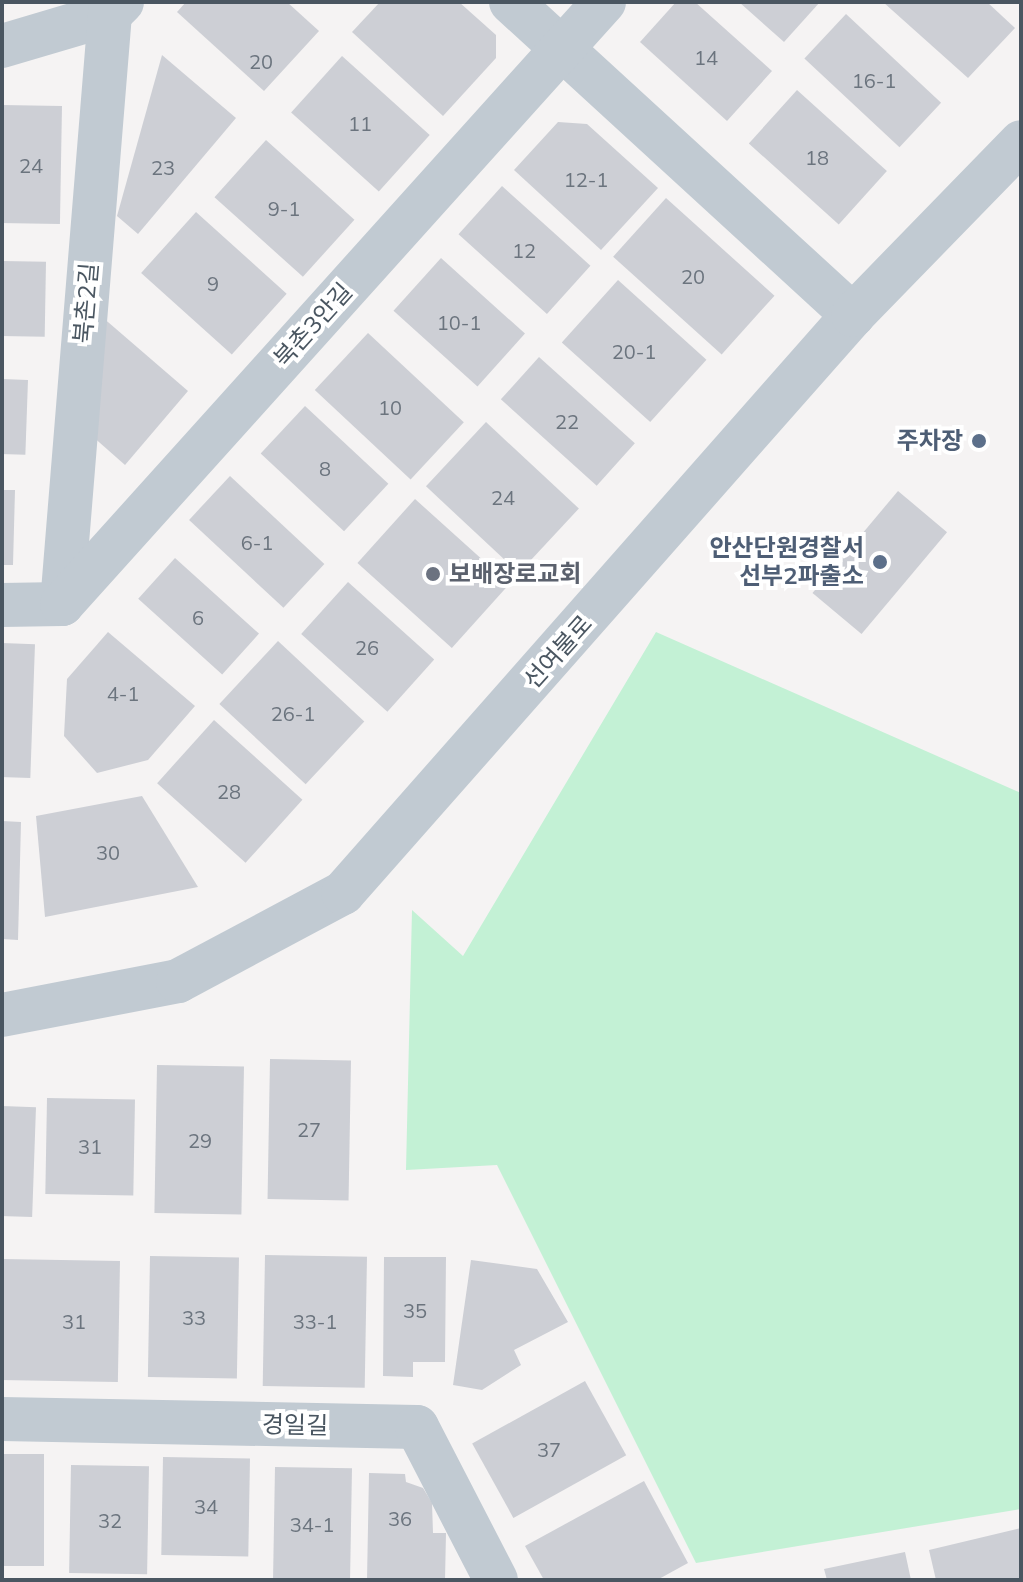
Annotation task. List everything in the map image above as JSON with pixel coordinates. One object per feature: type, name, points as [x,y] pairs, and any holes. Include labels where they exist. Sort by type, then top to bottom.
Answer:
[{"type":"street","points":[[511,2],[853,315]]},
{"type":"street","name":"북촌3안길","points":[[62,604],[604,2]]},
{"type":"street","points":[[2,46],[114,6]]},
{"type":"street","name":"북촌2길","points":[[62,604],[114,6]]},
{"type":"street","name":"선여불로","points":[[2,1015],[178,981],[343,893],[853,315],[1021,142]]},
{"type":"street","points":[[2,605],[62,604]]},
{"type":"street","name":"경일길","points":[[2,1419],[417,1427],[496,1580]]},
{"type":"green space","points":[[656,632],[1021,793],[1021,1509],[696,1563],[497,1165],[406,1170],[412,910],[463,956]]},
{"type":"building","points":[[186,2],[287,2],[319,31],[264,91],[177,12]]},
{"type":"building","points":[[380,2],[459,2],[496,35],[496,58],[443,116],[352,32]]},
{"type":"building","points":[[676,2],[695,2],[772,71],[727,121],[640,42]]},
{"type":"building","points":[[739,2],[820,2],[784,42]]},
{"type":"building","points":[[883,2],[987,2],[1015,28],[968,78]]},
{"type":"building","points":[[846,14],[941,103],[899,147],[804,59]]},
{"type":"building","points":[[162,55],[236,118],[138,234],[117,216]]},
{"type":"building","points":[[342,56],[430,135],[379,191],[291,112]]},
{"type":"building","points":[[797,90],[887,171],[839,224],[749,144]]},
{"type":"building","points":[[2,105],[62,106],[60,224],[2,223]]},
{"type":"building","points":[[558,122],[587,124],[658,188],[601,250],[514,170]]},
{"type":"building","points":[[266,140],[354,220],[303,277],[214,197]]},
{"type":"building","points":[[502,186],[590,266],[547,314],[459,234]]},
{"type":"building","points":[[666,198],[774,296],[722,354],[613,257]]},
{"type":"building","points":[[196,212],[287,294],[232,355],[141,273]]},
{"type":"building","points":[[441,258],[525,334],[477,386],[393,311]]},
{"type":"building","points":[[2,261],[46,262],[45,337],[2,336]]},
{"type":"building","points":[[618,280],[706,360],[650,422],[562,342]]},
{"type":"building","points":[[101,316],[188,391],[125,465],[91,435]]},
{"type":"building","points":[[368,333],[464,422],[411,479],[315,390]]},
{"type":"building","points":[[539,357],[635,443],[597,486],[501,399]]},
{"type":"building","points":[[2,379],[28,380],[25,455],[2,454]]},
{"type":"building","points":[[305,406],[388,484],[344,531],[261,454]]},
{"type":"building","points":[[486,422],[579,509],[519,573],[426,486]]},
{"type":"building","points":[[230,476],[324,564],[283,608],[189,520]]},
{"type":"building","points":[[2,490],[15,490],[13,565],[2,565]]},
{"type":"building","name":"안산단원경찰서 선부2파출소","points":[[898,491],[947,532],[862,634],[813,593]]},
{"type":"building","name":"보배장로교회","points":[[415,499],[509,584],[452,648],[357,563]]},
{"type":"building","points":[[175,558],[259,634],[222,674],[138,599]]},
{"type":"building","points":[[348,582],[434,660],[387,712],[301,634]]},
{"type":"building","points":[[108,632],[195,706],[148,760],[97,773],[64,736],[67,679]]},
{"type":"building","points":[[278,641],[364,721],[306,784],[219,704]]},
{"type":"building","points":[[2,643],[35,644],[30,778],[2,777]]},
{"type":"building","points":[[214,720],[302,800],[246,863],[157,783]]},
{"type":"building","points":[[142,796],[198,887],[45,917],[36,816]]},
{"type":"building","points":[[2,821],[21,822],[18,940],[2,939]]},
{"type":"building","points":[[270,1059],[351,1060],[349,1200],[268,1199]]},
{"type":"building","points":[[157,1065],[244,1067],[241,1214],[154,1213]]},
{"type":"building","points":[[47,1098],[135,1100],[133,1196],[45,1194]]},
{"type":"building","points":[[2,1106],[36,1107],[32,1217],[2,1216]]},
{"type":"building","points":[[265,1255],[367,1257],[365,1388],[263,1386]]},
{"type":"building","points":[[150,1256],[239,1258],[237,1379],[148,1377]]},
{"type":"building","points":[[384,1257],[446,1257],[445,1362],[413,1362],[413,1377],[383,1376]]},
{"type":"building","points":[[2,1259],[120,1261],[118,1382],[2,1380]]},
{"type":"building","points":[[471,1260],[537,1269],[568,1322],[514,1350],[521,1365],[482,1390],[453,1385]]},
{"type":"building","points":[[585,1381],[626,1455],[513,1518],[472,1444]]},
{"type":"building","points":[[2,1454],[44,1454],[44,1566],[2,1566]]},
{"type":"building","points":[[163,1457],[250,1459],[248,1557],[161,1555]]},
{"type":"building","points":[[71,1465],[149,1466],[147,1574],[69,1573]]},
{"type":"building","points":[[275,1467],[352,1468],[350,1580],[273,1580]]},
{"type":"building","points":[[369,1473],[405,1474],[406,1482],[423,1488],[432,1503],[433,1533],[446,1533],[445,1580],[367,1580]]},
{"type":"building","points":[[644,1481],[688,1563],[657,1580],[544,1580],[525,1546]]},
{"type":"building","points":[[1021,1528],[1021,1580],[936,1580],[929,1550]]},
{"type":"building","points":[[905,1552],[911,1580],[827,1580],[824,1569]]},
{"type":"place","name":"주차장","points":[[979,441]]},
{"type":"place","name":"안산단원경찰서 선부2파출소","points":[[880,562]]},
{"type":"place","name":"보배장로교회","points":[[433,574]]}]
